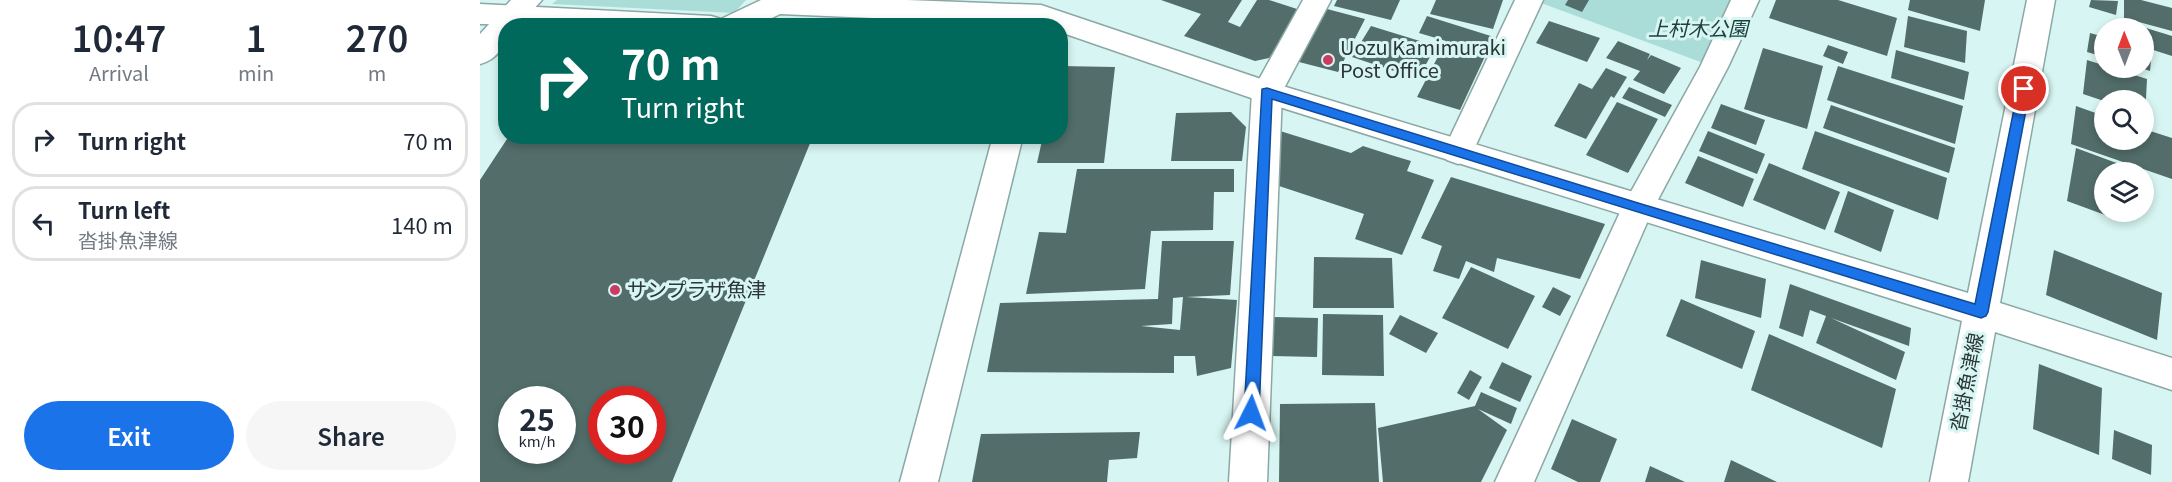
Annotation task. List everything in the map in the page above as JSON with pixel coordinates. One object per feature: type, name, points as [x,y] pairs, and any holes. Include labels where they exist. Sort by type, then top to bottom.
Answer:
[{"type":"street","points":[[1248,482],[1267,92],[1317,0]]},
{"type":"street","points":[[1458,152],[1528,0]]},
{"type":"street","points":[[1514,482],[1638,208],[1714,67],[1745,0]]},
{"type":"street","name":"沓掛魚津線","points":[[1948,482],[2041,0]]},
{"type":"street","points":[[746,18],[776,2],[1044,14]]},
{"type":"street","points":[[480,14],[519,8],[626,18]]},
{"type":"street","points":[[1068,22],[1267,92],[1981,312],[2172,374]]},
{"type":"street","points":[[480,54],[498,33]]},
{"type":"street","points":[[919,482],[1006,144]]},
{"type":"green space","points":[[557,0],[746,0],[734,13],[552,4]]},
{"type":"green space","name":"上村木公園","points":[[1533,0],[1745,0],[1714,67]]},
{"type":"building","points":[[1161,0],[1242,0],[1228,22],[1240,27],[1257,0],[1269,0],[1297,9],[1281,41],[1269,58],[1255,61],[1184,36],[1201,14]]},
{"type":"building","points":[[1337,0],[1400,0],[1391,20],[1334,6]]},
{"type":"building","points":[[1436,0],[1503,0],[1493,29],[1430,14]]},
{"type":"building","points":[[1568,0],[1589,0],[1582,12],[1565,5]]},
{"type":"building","points":[[1776,0],[1838,0],[1897,18],[1887,56],[1769,18]]},
{"type":"building","points":[[1910,0],[1985,0],[1980,31],[1908,10]]},
{"type":"building","points":[[2091,0],[2118,1],[2116,15],[2089,7]]},
{"type":"building","points":[[2124,0],[2141,0],[2172,8],[2172,31],[2154,26],[2154,18],[2124,18]]},
{"type":"building","points":[[1327,9],[1365,19],[1338,72],[1299,62]]},
{"type":"building","points":[[1427,16],[1494,37],[1460,110],[1417,97],[1446,41],[1419,33]]},
{"type":"building","points":[[1908,16],[1967,31],[1965,63],[1904,47]]},
{"type":"building","points":[[1549,21],[1600,38],[1587,62],[1536,43]]},
{"type":"building","points":[[1371,26],[1436,46],[1418,79],[1352,57]]},
{"type":"building","points":[[2154,30],[2172,36],[2172,56],[2154,50]]},
{"type":"building","points":[[2090,33],[2094,34],[2094,54],[2087,52]]},
{"type":"building","points":[[1618,41],[1650,54],[1647,60],[1651,55],[1681,68],[1664,94],[1633,80],[1640,71],[1606,58]]},
{"type":"building","points":[[1828,45],[1848,52],[1843,64],[1823,56]]},
{"type":"building","points":[[1763,48],[1823,66],[1807,129],[1744,109]]},
{"type":"building","points":[[1896,50],[1969,72],[1964,100],[1891,78]]},
{"type":"building","points":[[2087,60],[2094,62],[2094,78],[2147,79],[2146,90],[2094,90],[2094,98],[2083,94]]},
{"type":"building","points":[[1068,66],[1115,67],[1104,163],[1037,163],[1041,144],[1068,144]]},
{"type":"building","points":[[1838,66],[1963,106],[1955,144],[1827,100]]},
{"type":"building","points":[[1606,68],[1627,77],[1614,98],[1611,96],[1586,139],[1554,126],[1579,83],[1592,89]]},
{"type":"building","points":[[1629,87],[1672,105],[1665,117],[1622,98]]},
{"type":"building","points":[[1617,102],[1658,119],[1628,173],[1586,155]]},
{"type":"building","points":[[1721,104],[1765,120],[1756,145],[1711,128]]},
{"type":"building","points":[[1831,105],[1955,148],[1949,173],[1823,128]]},
{"type":"building","points":[[2076,106],[2094,112],[2094,150],[2154,150],[2154,132],[2172,138],[2172,179],[2154,173],[2154,162],[2123,162],[2071,144]]},
{"type":"building","points":[[1231,112],[1246,127],[1242,161],[1171,161],[1176,113]]},
{"type":"building","points":[[1280,131],[1351,153],[1363,146],[1411,161],[1407,171],[1434,180],[1402,255],[1355,239],[1364,214],[1279,186]]},
{"type":"building","points":[[1708,131],[1765,154],[1757,174],[1699,151]]},
{"type":"building","points":[[1815,131],[1947,178],[1938,220],[1802,169]]},
{"type":"building","name":"サンプラザ魚津","points":[[504,144],[810,144],[672,482],[480,482],[480,180]]},
{"type":"building","points":[[2076,148],[2114,162],[2094,162],[2094,211],[2067,201]]},
{"type":"building","points":[[1698,156],[1754,179],[1743,207],[1685,183]]},
{"type":"building","points":[[1769,163],[1840,192],[1825,230],[1753,200]]},
{"type":"building","points":[[1077,169],[1234,169],[1234,192],[1214,192],[1213,230],[1151,231],[1145,289],[1026,294],[1039,232],[1066,233]]},
{"type":"building","points":[[1451,177],[1605,224],[1580,279],[1497,258],[1494,272],[1466,261],[1459,279],[1433,271],[1442,246],[1421,238]]},
{"type":"building","points":[[1848,191],[1894,210],[1881,252],[1834,232]]},
{"type":"building","points":[[1162,241],[1234,241],[1230,295],[1186,297],[1237,300],[1231,368],[1197,376],[1195,356],[1174,356],[1174,373],[987,372],[1000,303],[1158,299]],"holes":[[[1183,297],[1180,330],[1141,326],[1172,324],[1173,298]]]},
{"type":"building","points":[[2054,250],[2162,293],[2157,340],[2046,295]]},
{"type":"building","points":[[1314,257],[1392,258],[1394,308],[1313,308]]},
{"type":"building","points":[[1701,260],[1766,279],[1761,318],[1695,298]]},
{"type":"building","points":[[1471,267],[1535,296],[1508,349],[1442,318]]},
{"type":"building","points":[[1790,284],[1911,328],[1909,346],[1831,318],[1905,352],[1896,380],[1816,343],[1826,316],[1810,310],[1803,337],[1779,328]]},
{"type":"building","points":[[1553,287],[1571,296],[1560,316],[1542,307]]},
{"type":"building","points":[[1681,299],[1755,331],[1742,369],[1666,336]]},
{"type":"building","points":[[1323,314],[1383,315],[1384,376],[1322,375]]},
{"type":"building","points":[[1400,315],[1438,333],[1426,353],[1389,334]]},
{"type":"building","points":[[1274,317],[1318,318],[1317,357],[1272,356]]},
{"type":"building","points":[[1769,334],[1896,389],[1882,448],[1751,390]]},
{"type":"building","points":[[1502,362],[1532,376],[1520,402],[1489,388]]},
{"type":"building","points":[[2039,364],[2102,388],[2099,455],[2033,429]]},
{"type":"building","points":[[1470,370],[1482,377],[1469,400],[1457,393]]},
{"type":"building","points":[[1481,392],[1517,408],[1511,424],[1478,409],[1507,430],[1481,482],[1383,482],[1378,428],[1475,406]]},
{"type":"building","points":[[1375,403],[1379,482],[1279,482],[1280,404]]},
{"type":"building","points":[[1572,419],[1617,439],[1600,482],[1578,482],[1551,469]]},
{"type":"building","points":[[2114,430],[2152,445],[2151,475],[2112,459]]},
{"type":"building","points":[[1140,432],[1137,458],[1109,460],[1107,482],[972,482],[981,434]]},
{"type":"building","points":[[1731,460],[1777,482],[1724,482]]},
{"type":"building","points":[[1650,466],[1685,482],[1645,482]]},
{"type":"place","name":"Uozu Kamimuraki Post Office","points":[[1328,60]]},
{"type":"place","name":"サンプラザ魚津","points":[[615,290]]},
{"type":"route","points":[[1251,413],[1267,92],[1981,312],[2024,89]]}]
